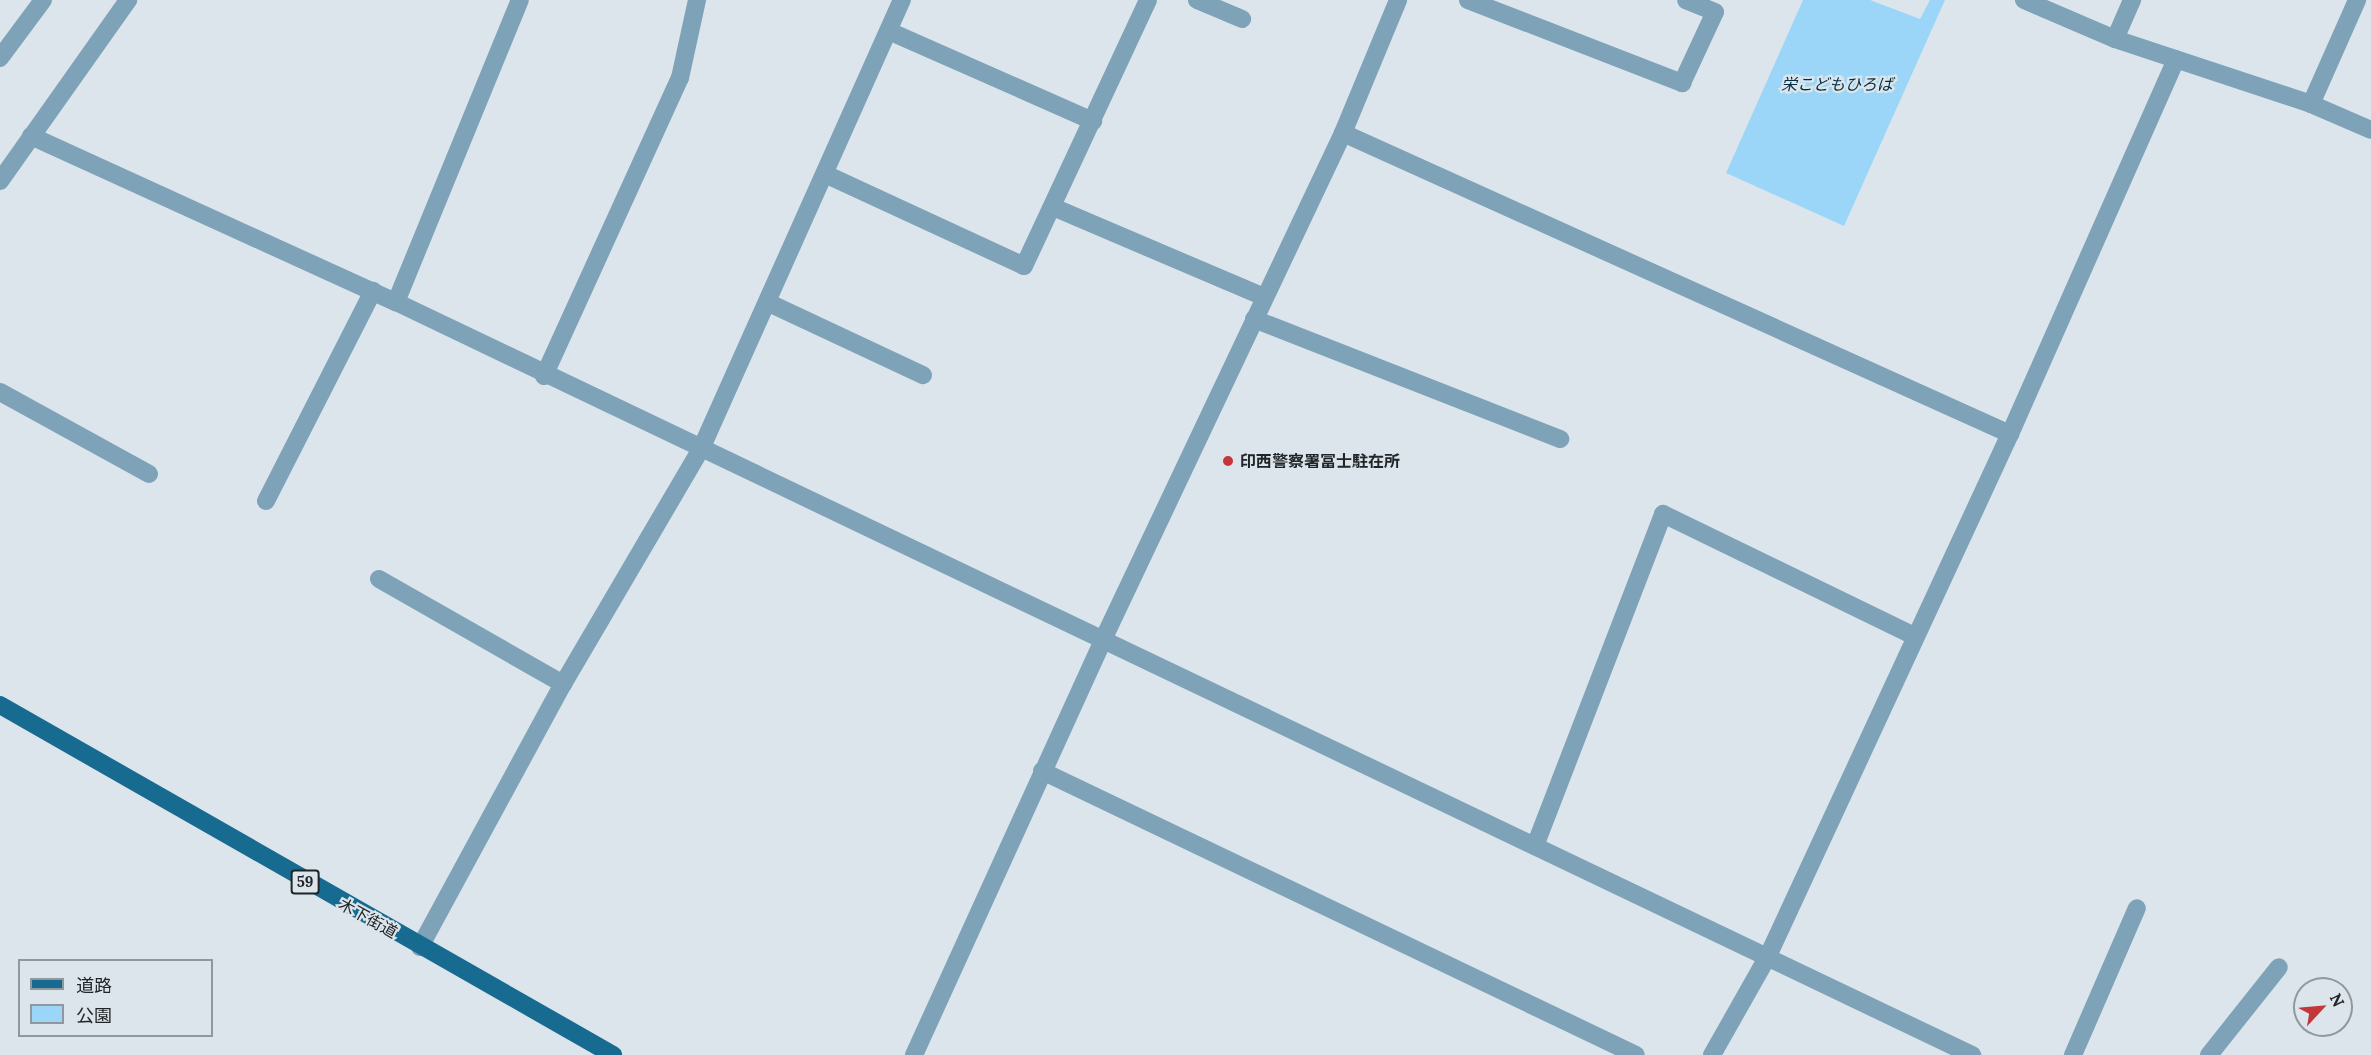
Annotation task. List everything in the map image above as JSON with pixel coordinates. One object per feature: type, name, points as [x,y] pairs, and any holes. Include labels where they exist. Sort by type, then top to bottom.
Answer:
[{"type":"main road","name":"木下街道","points":[[0,705],[420,947],[613,1055]]},
{"type":"street","points":[[0,58],[43,0]]},
{"type":"street","points":[[1,177],[128,0]]},
{"type":"street","points":[[396,302],[520,0]]},
{"type":"street","points":[[544,376],[680,78],[697,0]]},
{"type":"street","points":[[420,947],[563,684],[701,449],[891,32],[902,0]]},
{"type":"street","points":[[825,174],[1024,266],[1148,0]]},
{"type":"street","points":[[1197,0],[1242,19]]},
{"type":"street","points":[[914,1055],[1102,642],[1343,133],[1398,0]]},
{"type":"street","points":[[1468,0],[1682,83],[1715,12],[1686,0]]},
{"type":"street","points":[[2024,0],[2115,39],[2311,104],[2371,130]]},
{"type":"street","points":[[2115,39],[2132,0]]},
{"type":"street","points":[[2311,104],[2356,0]]},
{"type":"street","points":[[891,32],[1093,121]]},
{"type":"street","points":[[1712,1055],[1768,956],[1914,636],[2010,434],[2176,59]]},
{"type":"street","points":[[1343,133],[2010,434]]},
{"type":"street","points":[[32,136],[373,291],[544,376],[1768,956],[1972,1055]]},
{"type":"street","points":[[1053,207],[1264,297]]},
{"type":"street","points":[[266,501],[373,291]]},
{"type":"street","points":[[769,303],[923,375]]},
{"type":"street","points":[[1254,319],[1560,439]]},
{"type":"street","points":[[0,392],[149,474]]},
{"type":"street","points":[[1535,846],[1663,514],[1914,636]]},
{"type":"street","points":[[379,579],[563,684]]},
{"type":"street","points":[[1042,771],[1636,1055]]},
{"type":"street","points":[[2073,1055],[2137,908]]},
{"type":"street","points":[[2209,1055],[2279,967]]},
{"type":"green space","name":"栄こどもひろば","points":[[1803,0],[1870,0],[1920,19],[1930,0],[1945,0],[1844,226],[1726,173]]},
{"type":"place","name":"印西警察署冨士駐在所","points":[[1228,461]]}]
